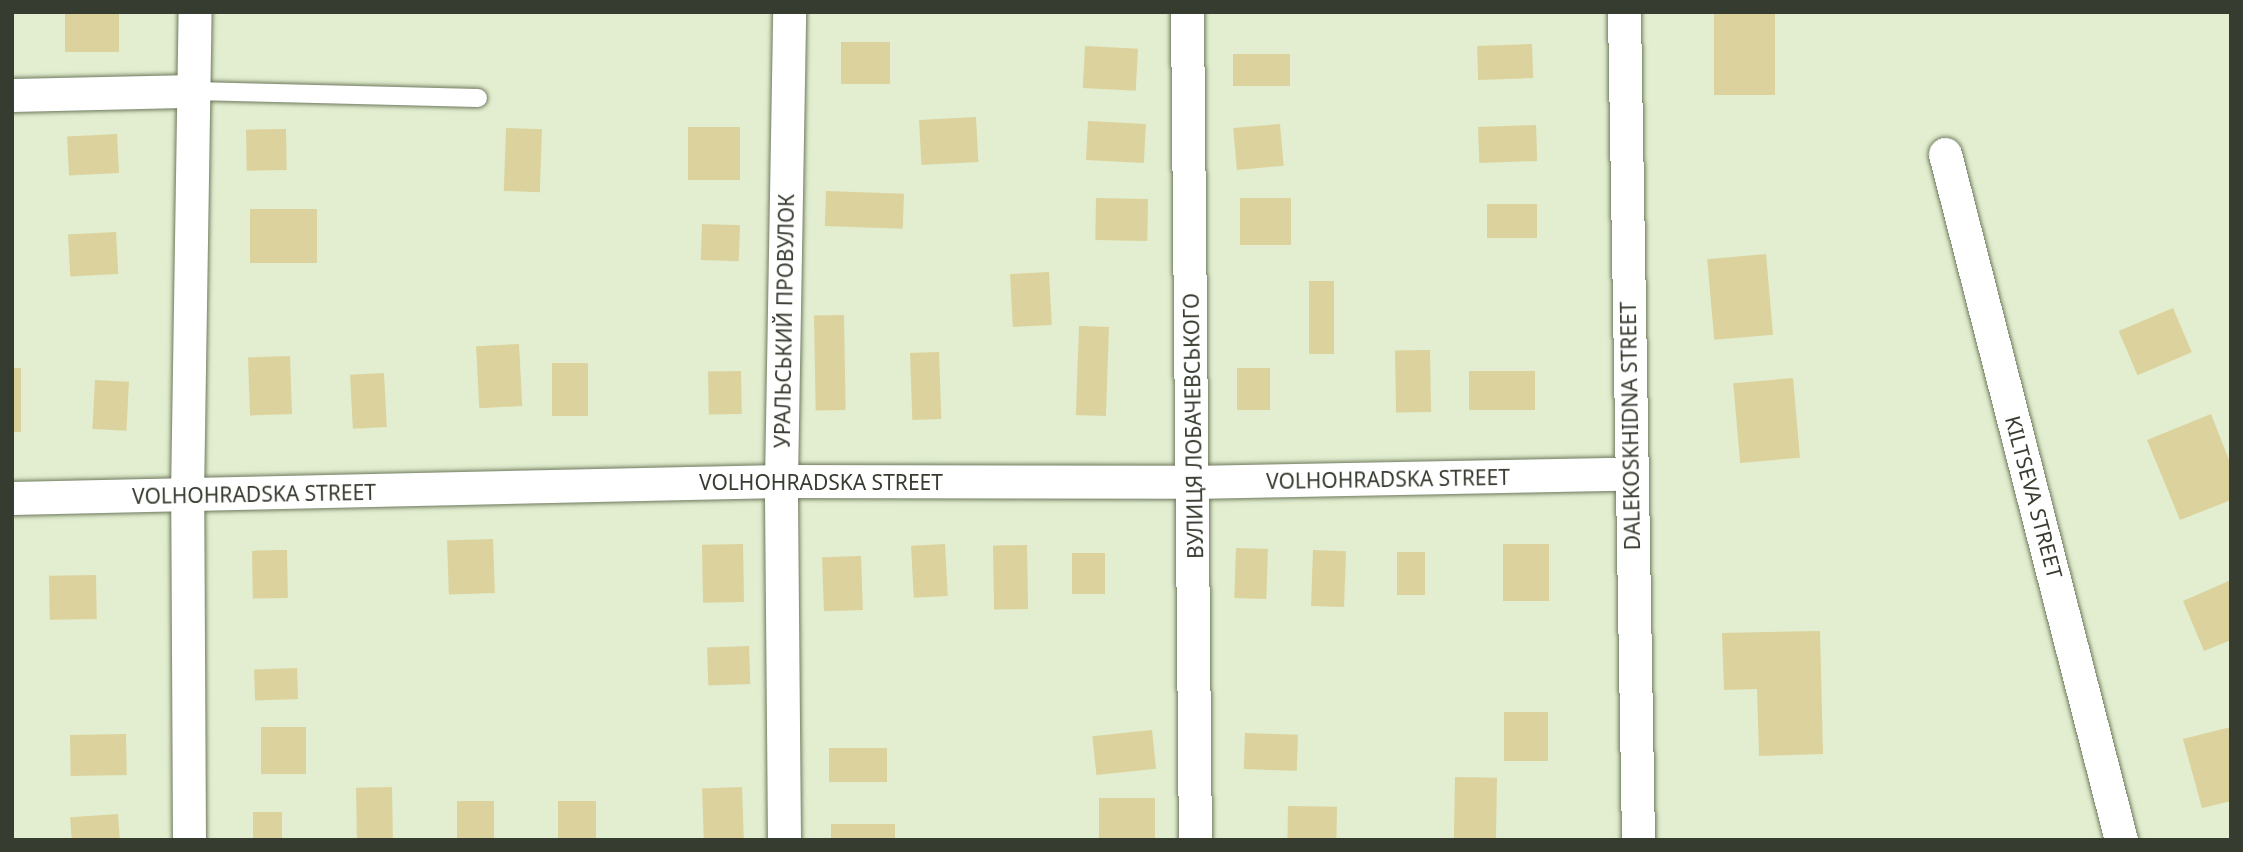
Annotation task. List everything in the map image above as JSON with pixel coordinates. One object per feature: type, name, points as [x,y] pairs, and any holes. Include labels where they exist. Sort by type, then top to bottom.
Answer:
[{"type":"street","points":[[189,840],[187,496],[195,12]]},
{"type":"street","name":"УРАЛЬСЬКИЙ ПРОВУЛОК","points":[[785,840],[781,481],[789,12]]},
{"type":"street","name":"ВУЛИЦЯ ЛОБАЧЕВСЬКОГО","points":[[1187,12],[1194,482],[1195,840]]},
{"type":"street","name":"DALEKOSKHIDNA STREET","points":[[1624,12],[1638,840]]},
{"type":"street","points":[[12,95],[194,91]]},
{"type":"street","name":"KILTSEVA STREET","points":[[1945,154],[2121,840]]},
{"type":"street","name":"VOLHOHRADSKA STREET","points":[[12,498],[781,481],[1194,482],[1630,474]]},
{"type":"lane","points":[[194,91],[478,98]]},
{"type":"building","points":[[65,12],[119,12],[119,52],[65,52]]},
{"type":"building","points":[[1714,12],[1775,12],[1775,95],[1714,95]]},
{"type":"building","points":[[841,42],[890,42],[890,84],[841,84]]},
{"type":"building","points":[[1532,44],[1533,78],[1478,80],[1477,46]]},
{"type":"building","points":[[1085,46],[1138,49],[1136,91],[1083,88]]},
{"type":"building","points":[[1233,54],[1290,54],[1290,86],[1233,86]]},
{"type":"building","points":[[976,117],[978,162],[921,165],[919,120]]},
{"type":"building","points":[[1088,121],[1146,124],[1144,163],[1086,160]]},
{"type":"building","points":[[1280,124],[1284,166],[1237,170],[1233,128]]},
{"type":"building","points":[[1536,125],[1537,161],[1479,163],[1478,127]]},
{"type":"building","points":[[688,127],[740,127],[740,180],[688,180]]},
{"type":"building","points":[[506,128],[542,129],[540,192],[504,191]]},
{"type":"building","points":[[286,129],[287,170],[247,171],[246,130]]},
{"type":"building","points":[[117,134],[119,173],[69,176],[67,137]]},
{"type":"building","points":[[826,191],[904,194],[903,229],[825,226]]},
{"type":"building","points":[[1096,198],[1148,199],[1147,241],[1095,240]]},
{"type":"building","points":[[1240,198],[1291,198],[1291,245],[1240,245]]},
{"type":"building","points":[[1487,204],[1537,204],[1537,238],[1487,238]]},
{"type":"building","points":[[250,209],[317,209],[317,263],[250,263]]},
{"type":"building","points":[[702,224],[740,225],[739,261],[701,260]]},
{"type":"building","points":[[116,232],[118,274],[70,276],[68,235]]},
{"type":"building","points":[[1766,254],[1773,335],[1714,340],[1707,259]]},
{"type":"building","points":[[1049,272],[1052,325],[1013,327],[1010,274]]},
{"type":"building","points":[[1309,281],[1334,281],[1334,354],[1309,354]]},
{"type":"building","points":[[2173,308],[2192,352],[2137,375],[2119,331]]},
{"type":"building","points":[[844,315],[846,410],[816,411],[814,316]]},
{"type":"building","points":[[1079,326],[1109,327],[1106,416],[1076,415]]},
{"type":"building","points":[[519,344],[522,406],[479,408],[476,346]]},
{"type":"building","points":[[1430,350],[1431,412],[1396,413],[1395,351]]},
{"type":"building","points":[[939,352],[941,419],[912,420],[910,353]]},
{"type":"building","points":[[290,356],[292,414],[250,415],[248,357]]},
{"type":"building","points":[[552,363],[588,363],[588,416],[552,416]]},
{"type":"building","points":[[12,368],[21,368],[21,432],[12,432]]},
{"type":"building","points":[[1237,368],[1270,368],[1270,410],[1237,410]]},
{"type":"building","points":[[741,371],[742,414],[709,415],[708,372]]},
{"type":"building","points":[[1469,371],[1535,371],[1535,410],[1469,410]]},
{"type":"building","points":[[384,373],[387,427],[353,429],[350,375]]},
{"type":"building","points":[[1793,378],[1800,458],[1740,463],[1733,383]]},
{"type":"building","points":[[95,380],[129,382],[126,431],[92,429]]},
{"type":"building","points":[[2211,414],[2231,465],[2231,500],[2180,520],[2147,440]]},
{"type":"building","points":[[493,539],[495,593],[449,595],[447,541]]},
{"type":"building","points":[[743,544],[744,602],[703,603],[702,545]]},
{"type":"building","points":[[945,544],[948,596],[914,598],[911,546]]},
{"type":"building","points":[[1503,544],[1549,544],[1549,601],[1503,601]]},
{"type":"building","points":[[1027,545],[1028,609],[994,610],[993,546]]},
{"type":"building","points":[[1236,548],[1268,549],[1266,599],[1234,598]]},
{"type":"building","points":[[287,550],[288,598],[253,599],[252,551]]},
{"type":"building","points":[[1313,550],[1346,551],[1344,607],[1311,606]]},
{"type":"building","points":[[1397,552],[1425,552],[1425,595],[1397,595]]},
{"type":"building","points":[[1072,553],[1105,553],[1105,594],[1072,594]]},
{"type":"building","points":[[861,556],[863,610],[824,611],[822,557]]},
{"type":"building","points":[[96,575],[97,619],[50,620],[49,576]]},
{"type":"building","points":[[2231,580],[2231,640],[2204,651],[2183,601]]},
{"type":"building","points":[[1820,631],[1823,754],[1759,756],[1757,689],[1724,690],[1722,633]]},
{"type":"building","points":[[749,646],[750,684],[708,685],[707,647]]},
{"type":"building","points":[[297,668],[298,699],[255,700],[254,670]]},
{"type":"building","points":[[1504,712],[1548,712],[1548,761],[1504,761]]},
{"type":"building","points":[[261,727],[306,727],[306,774],[261,774]]},
{"type":"building","points":[[2231,727],[2231,801],[2202,808],[2183,739]]},
{"type":"building","points":[[1152,730],[1156,769],[1096,775],[1092,736]]},
{"type":"building","points":[[1245,733],[1298,735],[1297,771],[1244,769]]},
{"type":"building","points":[[126,734],[127,775],[71,776],[70,735]]},
{"type":"building","points":[[829,748],[887,748],[887,782],[829,782]]},
{"type":"building","points":[[1455,777],[1497,778],[1496,840],[1454,840]]},
{"type":"building","points":[[392,787],[393,840],[357,840],[356,788]]},
{"type":"building","points":[[742,787],[744,840],[704,840],[702,788]]},
{"type":"building","points":[[1099,798],[1155,798],[1155,840],[1099,840]]},
{"type":"building","points":[[457,801],[494,801],[494,840],[457,840]]},
{"type":"building","points":[[558,801],[596,801],[596,840],[558,840]]},
{"type":"building","points":[[1288,806],[1337,807],[1336,840],[1287,840]]},
{"type":"building","points":[[253,812],[282,812],[282,840],[253,840]]},
{"type":"building","points":[[118,814],[120,840],[72,840],[70,817]]},
{"type":"building","points":[[831,824],[895,824],[895,840],[831,840]]}]
